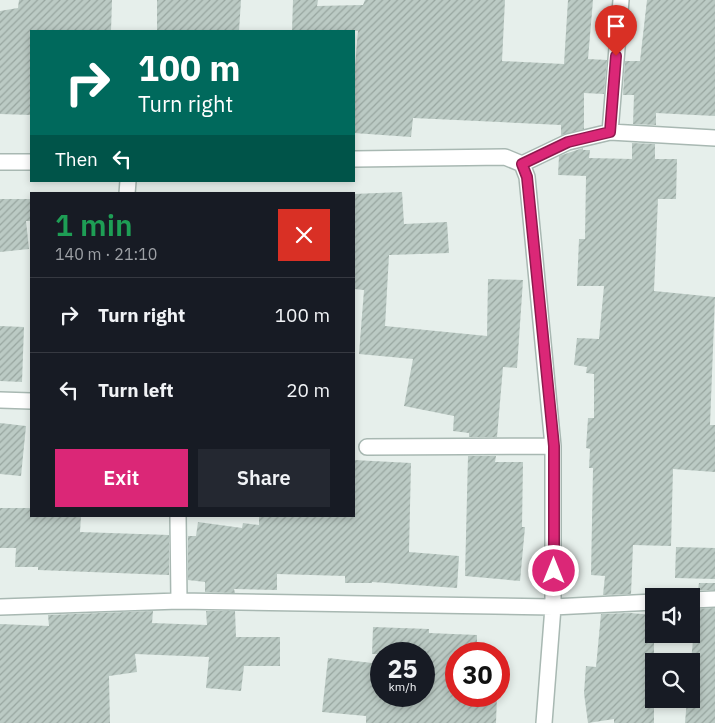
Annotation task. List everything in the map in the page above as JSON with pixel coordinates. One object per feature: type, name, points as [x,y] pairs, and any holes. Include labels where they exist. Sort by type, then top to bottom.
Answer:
[{"type":"street","points":[[610,132],[621,0]]},
{"type":"street","points":[[522,164],[568,142],[610,132],[715,138]]},
{"type":"street","points":[[355,159],[505,157],[522,164],[527,177],[554,446],[553,606],[544,723]]},
{"type":"street","points":[[0,162],[30,162]]},
{"type":"street","points":[[0,400],[30,401]]},
{"type":"street","points":[[366,447],[554,446]]},
{"type":"street","points":[[178,517],[179,602]]},
{"type":"street","points":[[700,600],[715,599]]},
{"type":"street","points":[[0,607],[179,602],[553,606],[645,602]]},
{"type":"building","points":[[19,0],[112,0],[111,30],[30,30],[30,115],[0,114],[0,11],[18,8]]},
{"type":"building","points":[[157,0],[241,0],[239,30],[157,30]]},
{"type":"building","points":[[293,0],[318,0],[317,6],[363,5],[365,0],[505,0],[502,61],[564,64],[568,0],[593,0],[588,59],[607,60],[604,94],[584,93],[584,129],[561,135],[561,125],[413,118],[411,137],[355,133],[355,66],[358,31],[292,30]]},
{"type":"building","points":[[647,0],[715,0],[715,116],[656,113],[656,125],[633,124],[634,95],[623,95],[625,61],[640,61]]},
{"type":"building","points":[[632,143],[655,144],[655,159],[677,159],[676,199],[658,199],[654,291],[715,297],[710,425],[715,425],[715,472],[673,469],[671,546],[633,545],[631,594],[603,595],[605,576],[591,575],[593,468],[589,468],[590,449],[586,448],[588,418],[594,418],[594,374],[586,373],[587,367],[574,365],[577,338],[599,339],[604,286],[577,286],[579,239],[585,239],[586,176],[558,175],[559,156],[583,148],[583,150],[590,150],[589,158],[632,159]]},
{"type":"building","points":[[402,192],[404,224],[447,222],[449,253],[389,255],[385,326],[487,336],[488,279],[523,280],[517,368],[503,367],[497,437],[469,437],[469,433],[453,431],[454,416],[404,406],[413,359],[359,354],[364,290],[355,289],[355,194]]},
{"type":"building","points":[[0,199],[30,199],[30,221],[26,221],[29,249],[0,252]]},
{"type":"building","points":[[0,326],[24,327],[22,382],[0,381]]},
{"type":"building","points":[[0,423],[26,426],[21,476],[0,474]]},
{"type":"building","points":[[468,456],[496,456],[495,462],[523,462],[522,527],[525,527],[520,581],[465,576]]},
{"type":"building","points":[[355,460],[411,463],[409,552],[459,556],[457,588],[372,582],[345,583],[345,576],[277,574],[277,590],[234,589],[235,593],[205,592],[205,582],[188,580],[188,536],[196,536],[198,522],[242,528],[243,523],[259,525],[259,517],[355,517]]},
{"type":"building","points":[[0,508],[30,508],[30,517],[81,517],[80,532],[169,535],[169,575],[38,570],[38,567],[15,567],[16,548],[0,548]]},
{"type":"building","points":[[676,547],[715,548],[715,579],[675,578]]},
{"type":"building","points":[[699,583],[715,583],[715,590],[700,590]]},
{"type":"building","points":[[715,608],[715,723],[685,723],[686,708],[700,708],[700,653],[692,653],[693,643],[700,643],[700,609]]},
{"type":"building","points":[[153,611],[152,623],[207,625],[206,611],[235,611],[236,637],[280,637],[280,666],[244,666],[241,691],[206,688],[209,657],[135,654],[137,672],[109,676],[110,723],[0,723],[0,624],[49,626],[48,615]]},
{"type":"building","points":[[601,614],[645,614],[645,643],[654,643],[654,653],[645,653],[645,708],[654,708],[654,723],[614,723],[614,719],[588,723],[584,693],[586,666],[596,667]]},
{"type":"building","points":[[373,627],[429,629],[429,633],[477,635],[477,642],[445,642],[445,707],[497,707],[496,723],[366,723],[366,716],[322,712],[328,658],[370,663],[370,707],[435,707],[435,642],[372,642]]},
{"type":"route","points":[[554,571],[554,446],[527,177],[522,164],[568,142],[610,132],[616,56]]}]
